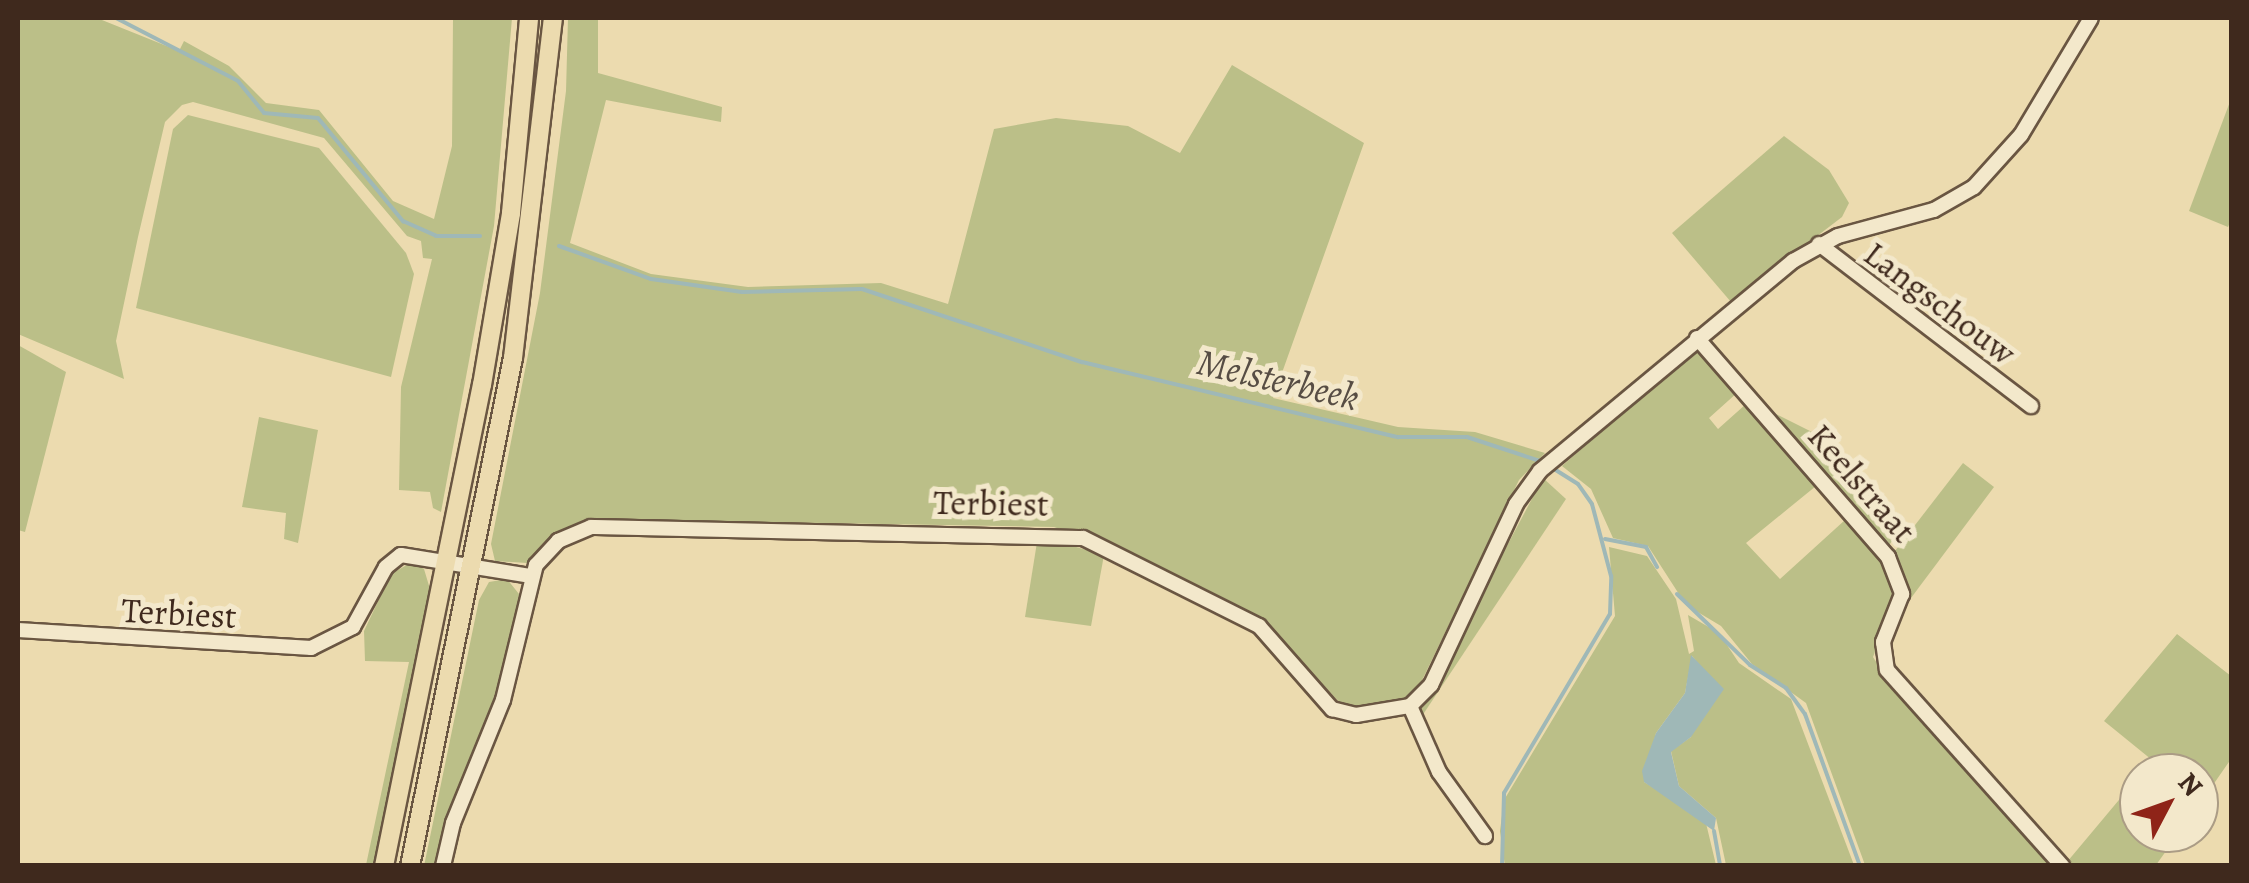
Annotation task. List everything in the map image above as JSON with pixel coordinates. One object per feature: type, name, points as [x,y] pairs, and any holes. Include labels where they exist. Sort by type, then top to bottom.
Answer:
[{"type":"main road","points":[[384,866],[512,213],[529,18]]},
{"type":"main road","points":[[410,866],[471,567],[531,241],[553,18]]},
{"type":"street","points":[[1485,836],[1438,772],[1410,706],[1432,686],[1516,504],[1540,470],[1697,338],[1818,244],[1934,210],[1974,187],[2021,135],[2091,18]]},
{"type":"street","name":"Langschouw","points":[[1818,244],[2030,406]]},
{"type":"street","name":"Keelstraat","points":[[1697,338],[1888,557],[1902,594],[1883,642],[1888,670],[2062,866]]},
{"type":"street","name":"Terbiest","points":[[443,866],[452,823],[503,700],[531,576],[558,541],[591,526],[1058,533],[1114,552],[1259,626],[1341,713],[1410,706]]},
{"type":"street","name":"Terbiest","points":[[18,630],[311,648],[353,627],[390,562],[401,555],[531,576]]},
{"type":"green space","points":[[18,18],[97,18],[179,51],[184,41],[229,66],[266,103],[319,110],[393,201],[434,219],[452,146],[453,18],[512,18],[494,226],[441,512],[433,508],[430,492],[399,490],[401,387],[432,259],[423,258],[421,241],[407,236],[324,138],[193,102],[182,105],[165,122],[138,237],[116,341],[124,379],[18,334]]},
{"type":"green space","points":[[568,18],[598,18],[598,73],[722,107],[721,122],[606,100],[570,243],[651,274],[748,287],[881,283],[948,304],[994,129],[1056,118],[1128,126],[1180,153],[1232,65],[1364,143],[1273,398],[1398,427],[1475,432],[1545,453],[1519,480],[1412,701],[1355,711],[1343,706],[1261,619],[1116,548],[1054,527],[596,519],[561,533],[527,563],[495,561],[491,544],[540,293],[566,91]]},
{"type":"green space","points":[[2231,99],[2232,218],[2228,227],[2189,211]]},
{"type":"green space","points":[[188,115],[319,148],[406,253],[414,274],[391,377],[136,308],[173,129]]},
{"type":"green space","points":[[1784,136],[1829,170],[1849,203],[1842,217],[1731,302],[1672,233]]},
{"type":"green space","points":[[18,345],[66,372],[25,532],[18,530]]},
{"type":"green space","points":[[1697,347],[1738,392],[1709,418],[1718,429],[1746,404],[1816,486],[1746,543],[1780,579],[1845,520],[1887,567],[1896,597],[1873,657],[1898,696],[2053,865],[1865,865],[1806,703],[1752,664],[1721,626],[1686,605],[1648,546],[1613,538],[1591,489],[1562,466]]},
{"type":"green space","points":[[1776,414],[1816,434],[1903,526],[1887,548]]},
{"type":"green space","points":[[259,417],[318,430],[298,543],[284,539],[286,513],[242,507]]},
{"type":"green space","points":[[1963,463],[1994,487],[1908,602],[1895,551]]},
{"type":"green space","points":[[1543,478],[1566,499],[1422,716],[1420,710]]},
{"type":"green space","points":[[1038,536],[1104,555],[1091,626],[1025,617]]},
{"type":"green space","points":[[1609,547],[1647,556],[1676,599],[1689,654],[1694,651],[1688,615],[1719,633],[1739,663],[1791,699],[1854,865],[1726,865],[1716,818],[1679,786],[1671,751],[1691,737],[1703,669],[1692,656],[1685,693],[1656,733],[1644,782],[1705,819],[1716,865],[1505,866],[1500,831],[1504,800],[1615,616]]},
{"type":"green space","points":[[412,562],[424,569],[430,589],[374,866],[366,865],[409,662],[365,661],[364,631],[391,574]]},
{"type":"green space","points":[[507,579],[523,599],[494,713],[457,793],[438,865],[424,866],[479,600],[489,582]]},
{"type":"green space","points":[[2177,634],[2231,676],[2231,759],[2219,776],[2219,753],[2143,753],[2104,721]]},
{"type":"green space","points":[[2119,800],[2119,853],[2165,853],[2156,865],[2067,862]]},
{"type":"water","points":[[1691,655],[1724,689],[1691,737],[1671,752],[1679,786],[1716,818],[1714,831],[1644,782],[1642,771],[1656,733],[1685,693]]},
{"type":"waterway","name":"Melsterbeek","points":[[116,18],[238,81],[264,113],[318,118],[403,221],[436,236],[480,236]]},
{"type":"waterway","name":"Melsterbeek","points":[[559,246],[651,279],[742,292],[862,289],[1082,362],[1398,437],[1467,437],[1543,462]]},
{"type":"waterway","name":"Melsterbeek","points":[[1502,866],[1504,793],[1610,614],[1611,576],[1592,504],[1578,484],[1551,467]]},
{"type":"waterway","points":[[1605,539],[1646,547],[1657,567]]},
{"type":"waterway","points":[[1677,594],[1750,665],[1786,688],[1805,714],[1860,866]]},
{"type":"waterway","points":[[1714,831],[1720,866]]}]
